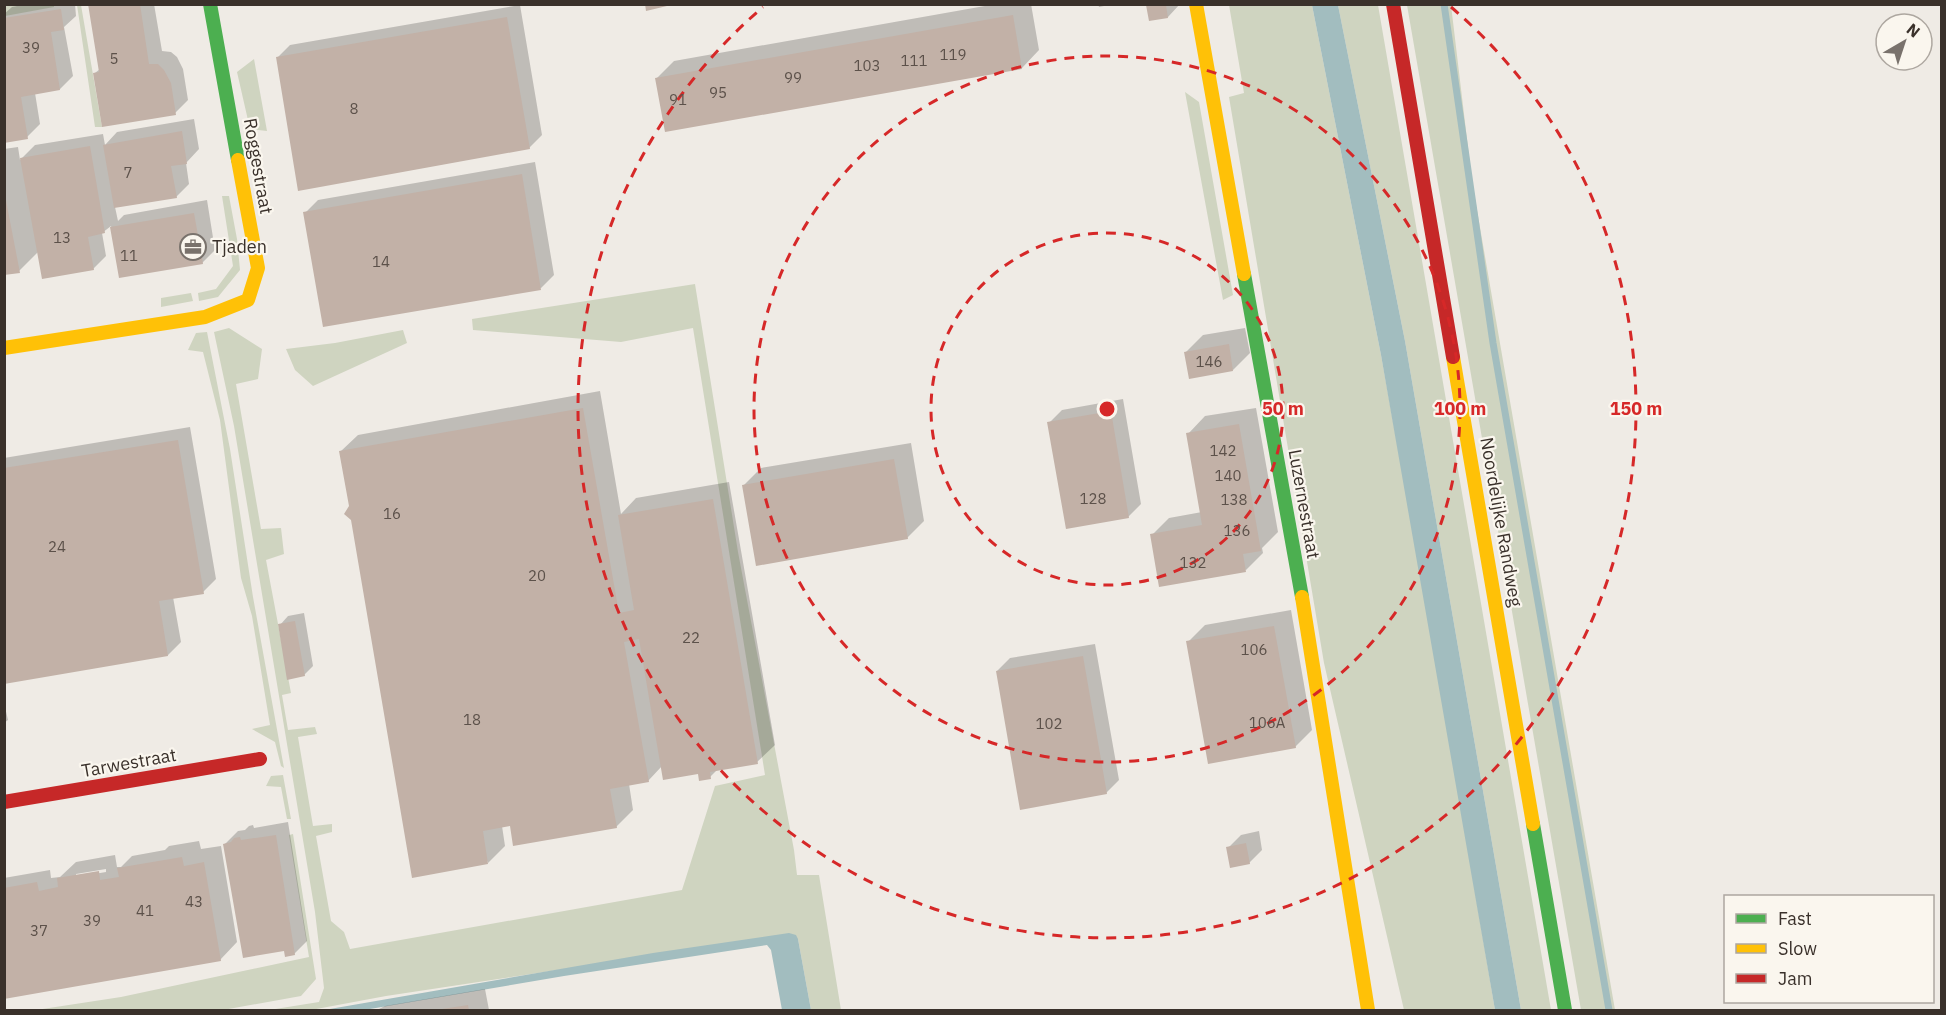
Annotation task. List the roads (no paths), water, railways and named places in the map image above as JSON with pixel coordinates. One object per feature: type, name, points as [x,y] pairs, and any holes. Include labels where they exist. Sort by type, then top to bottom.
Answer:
[{"type":"street","name":"Roggestraat","points":[[4,348],[205,316],[248,300],[258,268],[210,4]]},
{"type":"street","name":"Luzernestraat","points":[[1196,4],[1299,580],[1368,1011]]},
{"type":"street","name":"Noordelijke Randweg","points":[[1393,4],[1565,1011]]},
{"type":"street","name":"Tarwestraat","points":[[4,802],[260,759]]},
{"type":"water","points":[[1312,5],[1338,5],[1405,341],[1521,1010],[1495,1010],[1381,355]]},
{"type":"water","points":[[789,933],[796,935],[798,939],[811,1010],[782,1010],[771,950],[767,945],[364,1010],[324,1010],[653,953]]},
{"type":"waterway","points":[[1444,4],[1493,343],[1609,1010]]},
{"type":"place","name":"Tjaden","points":[[193,247]]}]
